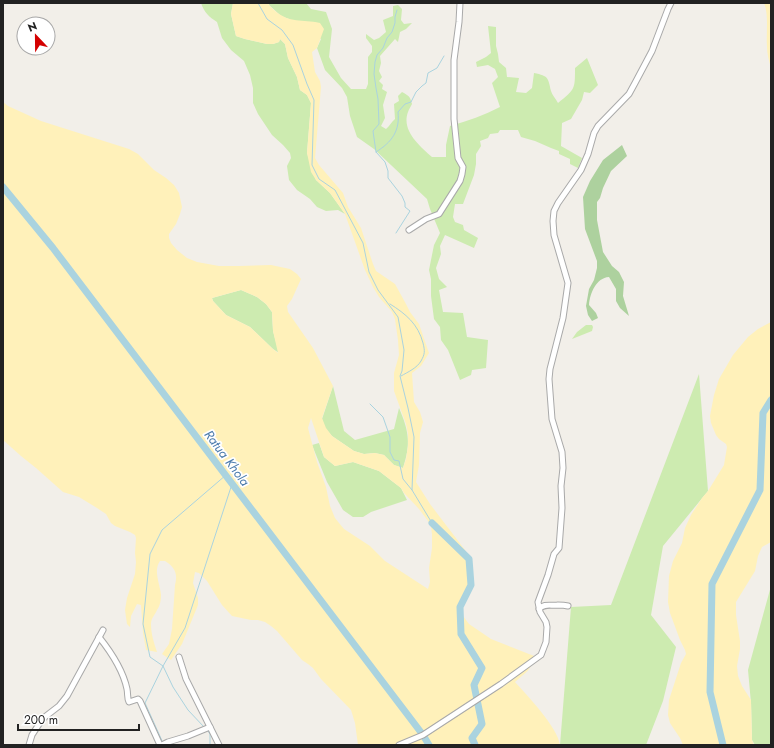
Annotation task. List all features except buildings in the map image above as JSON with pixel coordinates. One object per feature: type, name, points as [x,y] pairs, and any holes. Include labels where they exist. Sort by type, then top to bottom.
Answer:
[{"type":"street","points":[[409,230],[426,219],[432,218],[438,214],[460,181],[462,174],[463,168],[458,158],[454,119],[454,60],[460,3]]},
{"type":"street","points":[[399,745],[423,735],[541,656],[546,642],[548,626],[541,615],[538,602],[554,554],[559,548],[562,515],[562,452],[552,419],[549,379],[550,369],[563,318],[568,283],[554,235],[554,211],[581,170],[588,154],[594,133],[598,126],[628,94],[635,83],[652,51],[671,3]]},
{"type":"street","points":[[539,610],[541,607],[547,605],[563,604],[568,606]]},
{"type":"street","points":[[29,745],[32,735],[41,721],[59,706],[67,696],[102,630]]},
{"type":"street","points":[[99,637],[110,650],[122,674],[129,702],[138,699],[140,701],[161,745],[210,727]]},
{"type":"street","points":[[179,657],[186,679],[219,745]]},
{"type":"green space","points":[[201,3],[233,3],[231,14],[236,36],[267,44],[279,42],[280,39],[285,44],[288,58],[297,77],[300,90],[307,95],[311,103],[307,153],[316,180],[330,193],[345,214],[338,210],[326,211],[317,207],[310,199],[297,190],[289,180],[287,166],[291,158],[290,153],[272,135],[258,114],[253,103],[253,88],[250,75],[244,61],[231,50],[222,38],[217,22],[207,14]]},
{"type":"green space","points":[[269,3],[306,3],[311,9],[326,12],[332,29],[329,57],[341,78],[351,89],[366,89],[368,84],[368,57],[372,52],[372,46],[366,38],[366,34],[374,40],[386,32],[383,20],[393,16],[393,6],[398,5],[402,9],[401,20],[404,24],[412,23],[400,32],[398,42],[395,39],[380,56],[381,63],[379,71],[382,77],[379,81],[383,85],[382,89],[387,92],[383,105],[385,118],[381,126],[386,129],[395,119],[394,104],[399,101],[398,96],[402,92],[406,94],[410,98],[412,104],[408,112],[407,119],[409,132],[417,143],[432,157],[446,157],[446,145],[450,126],[476,118],[500,107],[492,83],[498,77],[495,69],[488,65],[477,67],[476,62],[491,53],[488,26],[496,27],[496,46],[499,62],[506,68],[507,77],[519,78],[516,92],[526,93],[532,88],[534,73],[539,74],[547,78],[558,103],[571,92],[575,81],[575,68],[587,58],[598,85],[590,93],[584,92],[582,100],[571,119],[562,123],[561,146],[582,158],[578,168],[570,164],[570,159],[559,154],[559,151],[521,137],[518,130],[500,130],[498,133],[490,134],[488,138],[480,141],[481,146],[476,154],[474,175],[463,204],[455,204],[453,217],[455,222],[463,225],[464,230],[478,238],[474,248],[445,235],[440,246],[441,254],[436,268],[439,279],[447,287],[439,290],[443,312],[463,313],[467,337],[488,340],[486,368],[472,370],[471,375],[460,380],[448,350],[441,340],[440,327],[434,319],[429,270],[434,245],[440,233],[427,199],[374,149],[357,137],[350,116],[347,97],[342,88],[325,70],[317,48],[321,39],[289,19],[281,16],[269,5]]},
{"type":"green space","points":[[622,145],[627,156],[611,171],[603,188],[597,202],[597,220],[603,252],[612,266],[619,272],[624,282],[623,296],[629,316],[620,308],[616,301],[616,289],[609,277],[604,278],[597,283],[592,291],[589,305],[596,313],[598,318],[592,321],[588,315],[586,306],[589,289],[594,280],[597,268],[597,261],[585,229],[583,197],[590,181],[603,160]]},
{"type":"green space","points":[[241,290],[257,297],[266,304],[272,312],[273,331],[279,353],[250,327],[226,315],[212,298]]},
{"type":"green space","points":[[586,325],[592,325],[592,331],[572,339],[577,332]]},
{"type":"green space","points":[[699,374],[708,491],[663,546],[651,615],[676,647],[663,701],[646,745],[560,745],[571,607],[611,605]]},
{"type":"green space","points":[[333,386],[344,431],[355,440],[394,429],[399,408],[408,438],[406,459],[403,468],[394,465],[384,455],[375,453],[364,454],[354,451],[332,436],[325,428],[322,419]]},
{"type":"green space","points":[[319,443],[324,457],[335,466],[353,462],[379,471],[401,488],[407,500],[371,512],[363,517],[353,517],[343,510],[327,482],[312,445]]},
{"type":"green space","points":[[771,586],[771,745],[755,745],[752,740],[748,670]]},
{"type":"sand","points":[[233,3],[268,3],[274,10],[285,17],[320,23],[324,29],[317,48],[312,52],[315,72],[320,81],[321,87],[315,158],[319,165],[343,193],[348,207],[361,228],[376,271],[395,284],[410,312],[419,324],[429,353],[421,366],[412,373],[414,402],[420,412],[423,422],[420,433],[419,465],[416,482],[430,504],[465,550],[471,563],[471,585],[461,600],[460,607],[463,616],[469,624],[491,639],[534,656],[530,668],[515,682],[548,721],[558,738],[560,745],[358,745],[355,723],[351,710],[321,679],[313,668],[302,660],[277,631],[265,622],[232,616],[222,605],[207,581],[199,573],[195,572],[193,583],[198,598],[198,605],[182,644],[171,660],[162,654],[169,644],[172,629],[176,574],[173,568],[165,561],[160,561],[157,569],[161,599],[159,607],[151,622],[152,635],[157,652],[146,650],[141,605],[137,604],[131,616],[130,627],[127,624],[125,610],[127,598],[135,574],[135,535],[115,526],[111,523],[106,514],[79,497],[63,492],[3,440],[3,102],[8,106],[41,121],[129,149],[138,154],[154,170],[174,185],[179,193],[182,207],[176,224],[169,234],[169,238],[177,250],[187,258],[197,262],[219,266],[271,265],[290,269],[297,274],[301,279],[292,299],[287,306],[288,312],[313,348],[333,386],[322,418],[326,428],[332,436],[354,451],[364,454],[375,453],[384,455],[394,465],[403,468],[408,446],[408,434],[394,391],[394,373],[399,355],[395,319],[392,312],[379,297],[373,287],[365,270],[345,214],[330,193],[316,180],[311,172],[307,153],[311,103],[307,95],[300,90],[297,77],[288,58],[285,44],[280,39],[279,42],[267,44],[236,36],[231,14]],"holes":[[[241,290],[257,297],[266,304],[272,312],[273,331],[278,353],[250,327],[226,315],[213,301],[212,298]],[[311,418],[324,457],[335,466],[353,462],[379,471],[401,488],[428,521],[432,534],[432,548],[429,568],[430,582],[428,589],[385,561],[370,546],[344,529],[335,518],[330,506],[326,487],[317,462],[308,428]]]},
{"type":"sand","points":[[764,3],[771,3],[771,68],[767,52],[767,18]]},
{"type":"sand","points":[[771,322],[771,542],[762,547],[758,556],[755,571],[736,602],[736,615],[740,641],[737,666],[738,676],[742,686],[751,700],[752,740],[754,745],[683,745],[670,723],[668,715],[669,700],[681,663],[686,654],[670,613],[668,602],[669,576],[673,561],[682,543],[685,528],[691,515],[724,465],[727,447],[726,444],[716,435],[710,416],[719,379],[733,355],[748,337],[758,329]]},
{"type":"waterway","points":[[258,3],[267,19],[282,30],[293,45],[314,100],[312,165],[319,179],[335,190],[363,243],[369,272],[378,290],[398,317],[404,350],[402,371],[400,376],[414,437],[412,490],[432,523]]},
{"type":"waterway","points":[[396,233],[410,211],[405,207],[402,196],[388,178],[388,171],[385,162],[376,152],[373,131],[379,124],[378,99],[374,74],[375,62],[377,55],[383,48],[387,38],[392,32],[397,10]]},
{"type":"waterway","points":[[376,152],[391,140],[398,125],[398,112],[405,104],[411,102],[416,92],[426,83],[428,73],[437,68],[444,56]]},
{"type":"waterway","name":"Ratua Khola","points":[[3,187],[53,248],[423,735],[429,745]]},
{"type":"waterway","points":[[390,304],[411,320],[415,325],[421,336],[424,348],[424,354],[417,366],[401,376]]},
{"type":"waterway","points":[[723,745],[710,692],[712,584],[760,490],[763,413],[771,400]]},
{"type":"waterway","points":[[370,404],[383,417],[390,437],[390,452],[394,460],[399,461],[403,479],[412,490]]},
{"type":"waterway","points":[[204,727],[188,710],[173,687],[163,666],[150,657],[143,624],[150,554],[162,530],[226,475]]},
{"type":"waterway","points":[[163,743],[145,703],[163,666],[185,628],[232,484]]},
{"type":"waterway","points":[[432,523],[469,559],[471,585],[460,607],[461,634],[482,668],[474,685],[482,724],[472,738],[475,745]]},
{"type":"waterway","points":[[208,731],[210,734],[210,745]]}]
